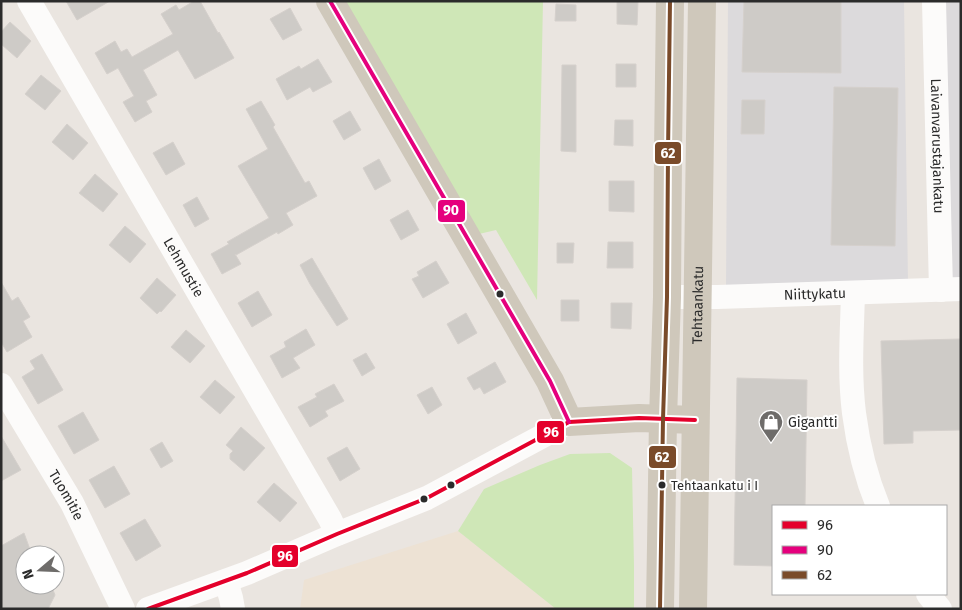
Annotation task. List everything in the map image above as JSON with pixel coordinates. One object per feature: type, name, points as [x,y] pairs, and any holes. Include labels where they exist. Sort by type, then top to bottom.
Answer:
[{"type":"main road","points":[[330,1],[550,381],[569,422],[639,418],[695,420]]},
{"type":"main road","points":[[660,609],[663,419],[668,297],[670,1]]},
{"type":"main road","name":"Tehtaankatu","points":[[693,609],[702,1]]},
{"type":"street","name":"Lehmustie","points":[[29,1],[336,534]]},
{"type":"street","name":"Laivanvarustajankatu","points":[[934,1],[951,289]]},
{"type":"street","name":"Niittykatu","points":[[668,297],[951,289]]},
{"type":"street","points":[[853,293],[852,379],[854,412],[858,438],[878,505]]},
{"type":"street","name":"Tuomitie","points":[[1,385],[8,414],[72,502],[123,609]]},
{"type":"street","points":[[148,609],[247,574],[336,534],[427,498],[569,422]]},
{"type":"street","points":[[226,581],[232,609]]},
{"type":"street","points":[[929,595],[940,609]]},
{"type":"shaded area","points":[[728,1],[904,1],[908,283],[726,287]]},
{"type":"shaded area","points":[[942,1],[961,1],[961,283],[947,283]]},
{"type":"shaded area","points":[[458,531],[556,609],[300,609],[304,580]]},
{"type":"green space","points":[[343,1],[543,1],[537,300],[496,230],[479,234]]},
{"type":"green space","points":[[610,453],[632,468],[634,609],[556,609],[458,531],[484,489],[570,454]]},
{"type":"building","points":[[66,1],[110,1],[77,20]]},
{"type":"building","points":[[194,1],[200,1],[234,58],[195,79],[178,50],[143,70],[157,95],[146,101],[152,112],[135,122],[123,102],[134,96],[118,68],[107,74],[95,53],[115,41],[121,52],[127,49],[132,57],[173,34],[161,14],[176,5],[179,10]]},
{"type":"building","points":[[617,1],[638,1],[637,25],[617,24]]},
{"type":"building","points":[[744,1],[841,1],[841,73],[742,72]]},
{"type":"building","points":[[556,4],[576,5],[576,21],[555,21]]},
{"type":"building","points":[[290,8],[302,30],[283,40],[270,19]]},
{"type":"building","points":[[10,22],[31,41],[17,58],[1,44],[1,32]]},
{"type":"building","points":[[318,59],[332,82],[313,92],[310,87],[287,100],[276,79],[299,66],[301,69]]},
{"type":"building","points":[[616,64],[636,64],[636,87],[616,87]]},
{"type":"building","points":[[562,65],[576,65],[576,152],[561,151]]},
{"type":"building","points":[[41,75],[61,91],[45,110],[25,94]]},
{"type":"building","points":[[834,87],[898,88],[895,246],[831,245]]},
{"type":"building","points":[[742,100],[765,100],[764,134],[741,134]]},
{"type":"building","points":[[261,101],[275,125],[273,127],[305,183],[309,181],[317,196],[286,213],[293,225],[235,254],[241,264],[222,274],[211,254],[229,244],[227,242],[269,218],[238,166],[268,149],[246,109]]},
{"type":"building","points":[[350,111],[361,130],[344,140],[333,121]]},
{"type":"building","points":[[615,120],[633,120],[633,146],[614,145]]},
{"type":"building","points":[[67,124],[88,143],[73,160],[52,142]]},
{"type":"building","points":[[173,142],[185,164],[166,175],[153,153]]},
{"type":"building","points":[[379,159],[391,181],[375,190],[363,168]]},
{"type":"building","points":[[95,174],[118,194],[103,212],[79,193]]},
{"type":"building","points":[[609,181],[634,181],[634,212],[609,211]]},
{"type":"building","points":[[197,197],[209,219],[195,227],[183,205]]},
{"type":"building","points":[[408,210],[419,230],[401,240],[390,220]]},
{"type":"building","points":[[125,226],[146,244],[130,263],[109,245]]},
{"type":"building","points":[[608,242],[633,242],[633,268],[607,268]]},
{"type":"building","points":[[557,243],[574,243],[573,263],[557,263]]},
{"type":"building","points":[[312,258],[348,319],[337,326],[300,265]]},
{"type":"building","points":[[436,261],[449,283],[423,298],[412,279],[419,276],[417,272]]},
{"type":"building","points":[[157,278],[176,295],[157,314],[140,298]]},
{"type":"building","points":[[1,282],[12,301],[18,297],[30,317],[23,321],[32,337],[7,352],[1,342]]},
{"type":"building","points":[[258,291],[272,315],[252,327],[238,303]]},
{"type":"building","points":[[561,300],[579,300],[579,321],[561,321]]},
{"type":"building","points":[[611,303],[632,303],[631,329],[611,328]]},
{"type":"building","points":[[466,313],[477,333],[458,344],[447,324]]},
{"type":"building","points":[[306,329],[315,345],[293,358],[300,368],[282,378],[270,356],[286,347],[284,342]]},
{"type":"building","points":[[186,330],[205,346],[190,363],[171,347]]},
{"type":"building","points":[[961,339],[961,430],[913,431],[913,443],[884,444],[881,341]]},
{"type":"building","points":[[366,353],[375,368],[362,376],[353,360]]},
{"type":"building","points":[[42,354],[63,390],[38,404],[22,377],[35,369],[30,361]]},
{"type":"building","points":[[495,362],[506,382],[484,394],[480,387],[474,390],[467,378]]},
{"type":"building","name":"Gigantti","points":[[737,378],[807,380],[805,505],[772,505],[772,566],[734,565]]},
{"type":"building","points":[[215,380],[235,397],[220,414],[200,397]]},
{"type":"building","points":[[334,384],[344,401],[325,411],[328,416],[310,427],[298,407],[317,397],[315,394]]},
{"type":"building","points":[[432,387],[442,405],[428,414],[417,395]]},
{"type":"building","points":[[83,412],[99,440],[74,454],[58,426]]},
{"type":"building","points":[[241,427],[265,448],[244,471],[230,459],[230,454],[233,451],[226,445]]},
{"type":"building","points":[[1,436],[21,470],[1,481]]},
{"type":"building","points":[[162,442],[173,461],[161,468],[150,449]]},
{"type":"building","points":[[347,447],[360,469],[340,481],[327,458]]},
{"type":"building","points":[[114,466],[130,494],[105,508],[89,480]]},
{"type":"building","points":[[274,483],[297,503],[280,522],[257,502]]},
{"type":"building","points":[[145,519],[161,546],[136,561],[120,533]]},
{"type":"building","points":[[24,533],[28,545],[15,545],[15,595],[55,595],[48,609],[1,609],[1,546]]},
{"type":"transit line","name":"90","points":[[330,1],[550,381],[569,422]]},
{"type":"transit line","name":"62","points":[[660,609],[667,297],[670,1]]},
{"type":"transit line","name":"96","points":[[148,609],[247,573],[427,498],[569,422],[639,418],[695,420]]},
{"type":"place","name":"Gigantti","points":[[771,443]]},
{"type":"place","name":"Tehtaankatu i I","points":[[662,485]]}]
